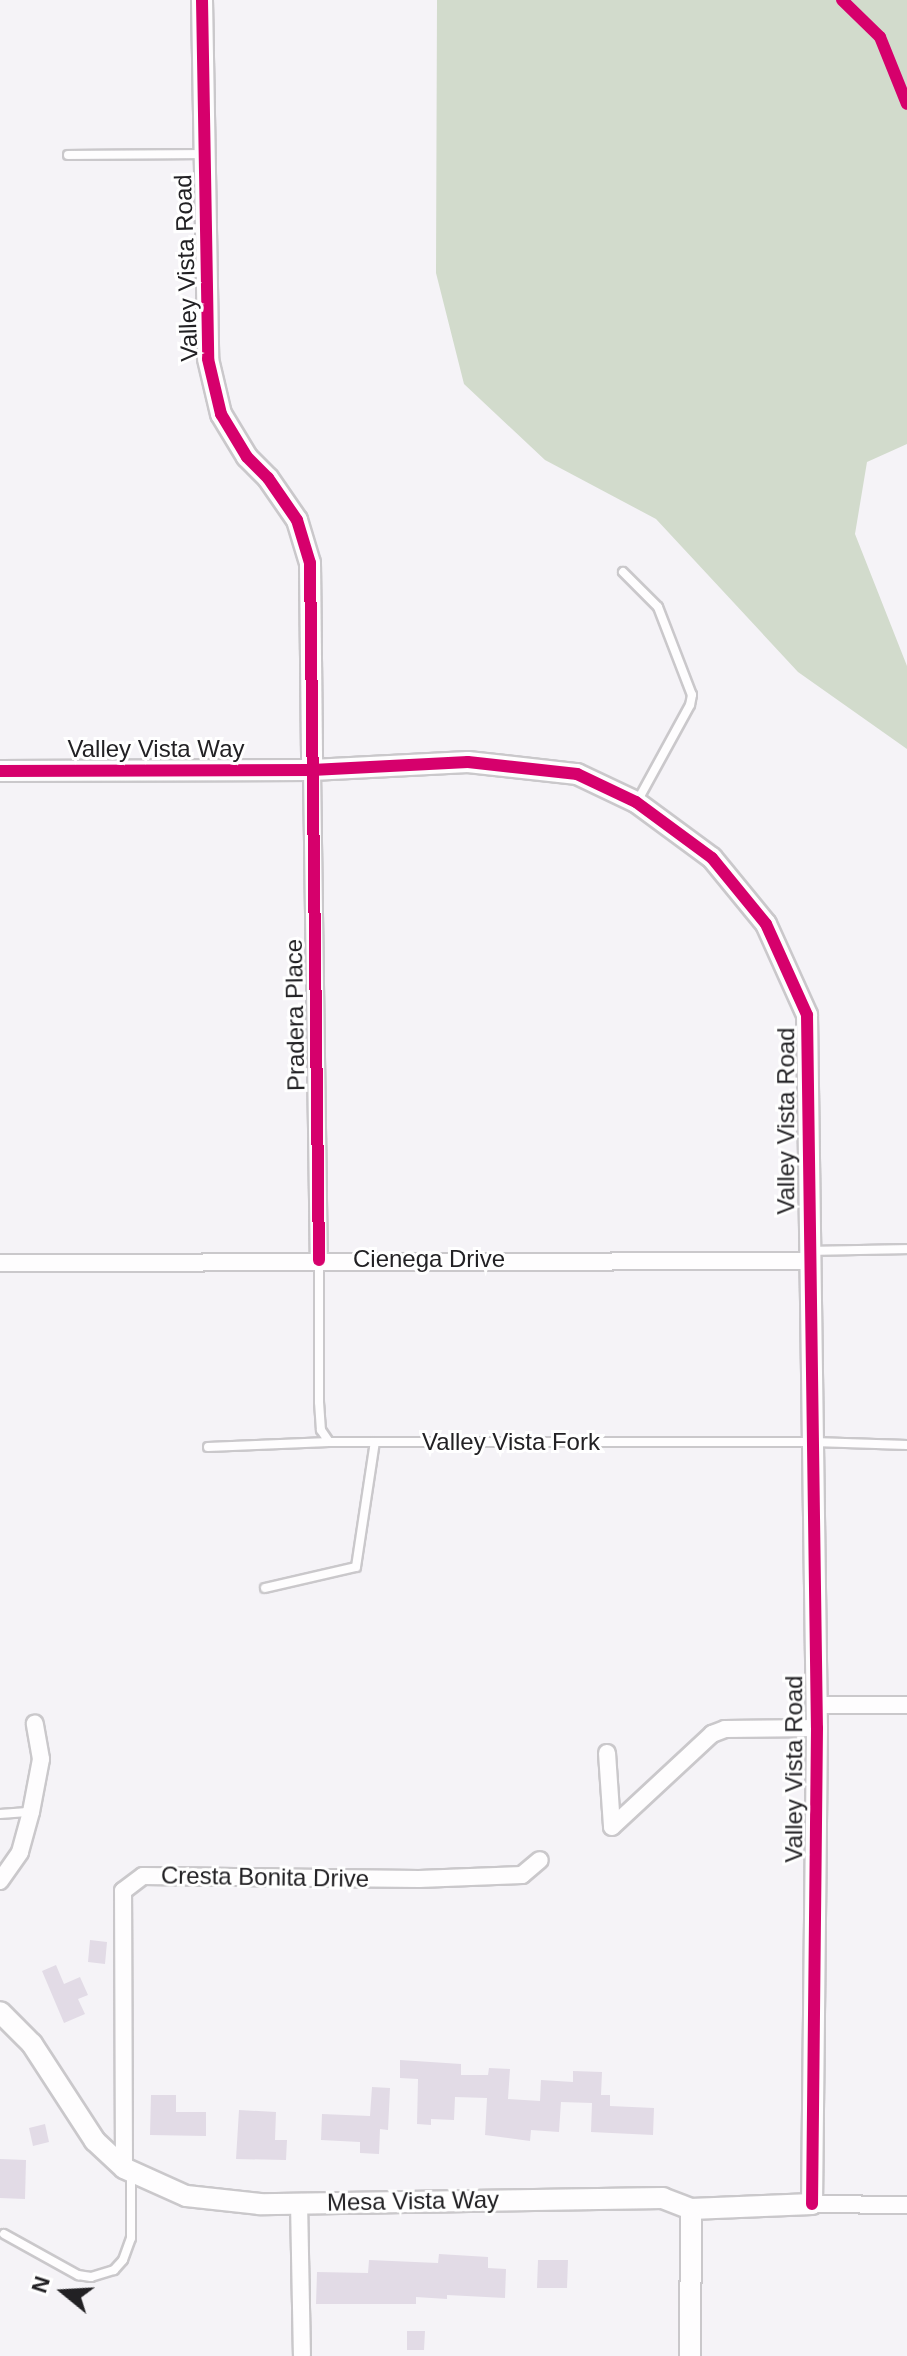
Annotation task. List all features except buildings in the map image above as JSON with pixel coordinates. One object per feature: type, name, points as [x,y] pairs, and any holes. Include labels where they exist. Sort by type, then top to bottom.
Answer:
[{"type":"street","name":"Valley Vista Road","points":[[202,0],[208,359],[221,414],[247,457],[268,478],[297,520],[310,563],[312,770],[468,762],[577,774],[636,802],[712,858],[766,924],[807,1015],[817,1705],[812,2204]]},
{"type":"street","name":"Valley Vista Way","points":[[0,771],[312,770]]},
{"type":"street","name":"Pradera Place","points":[[312,770],[319,1260]]},
{"type":"street","name":"Cienega Drive","points":[[0,1263],[810,1256]]},
{"type":"street","points":[[817,1705],[907,1705]]},
{"type":"street","points":[[0,1881],[20,1852],[31,1812],[41,1759],[35,1724]]},
{"type":"street","points":[[607,1753],[612,1827],[712,1734],[725,1729],[817,1728]]},
{"type":"street","name":"Cresta Bonita Drive","points":[[127,2170],[123,1891],[143,1876],[419,1879],[522,1875],[540,1860]]},
{"type":"street","name":"Mesa Vista Way","points":[[0,2012],[32,2044],[95,2141],[127,2170],[186,2196],[260,2204],[663,2198],[691,2209],[812,2204],[907,2205]]},
{"type":"street","points":[[299,2202],[302,2355]]},
{"type":"street","points":[[690,2356],[691,2209]]},
{"type":"lane","points":[[68,155],[205,154]]},
{"type":"lane","points":[[623,572],[658,607],[692,695],[690,705],[636,802]]},
{"type":"lane","points":[[810,1256],[907,1249]]},
{"type":"lane","name":"Pradera Place","points":[[319,1260],[319,1402],[321,1430],[329,1442]]},
{"type":"lane","name":"Valley Vista Fork","points":[[208,1447],[329,1442],[814,1442],[907,1445]]},
{"type":"lane","points":[[265,1588],[356,1567],[375,1442]]},
{"type":"lane","points":[[0,1814],[31,1812]]},
{"type":"lane","points":[[4,2234],[78,2275],[91,2277],[114,2270],[123,2260],[131,2238],[127,2170]]},
{"type":"path","points":[[842,0],[880,37],[907,104]]},
{"type":"green space","points":[[437,0],[907,0],[907,444],[867,462],[855,534],[907,666],[907,749],[798,672],[656,519],[545,460],[464,384],[436,273]]},
{"type":"cycle path","points":[[202,0],[208,359],[221,414],[247,457],[268,478],[297,520],[310,563],[319,1260]]},
{"type":"cycle path","points":[[842,0],[880,37],[907,104]]},
{"type":"cycle path","points":[[0,771],[312,770],[468,762],[577,774],[636,802],[712,858],[766,924],[807,1015],[817,1728],[812,2204]]}]
